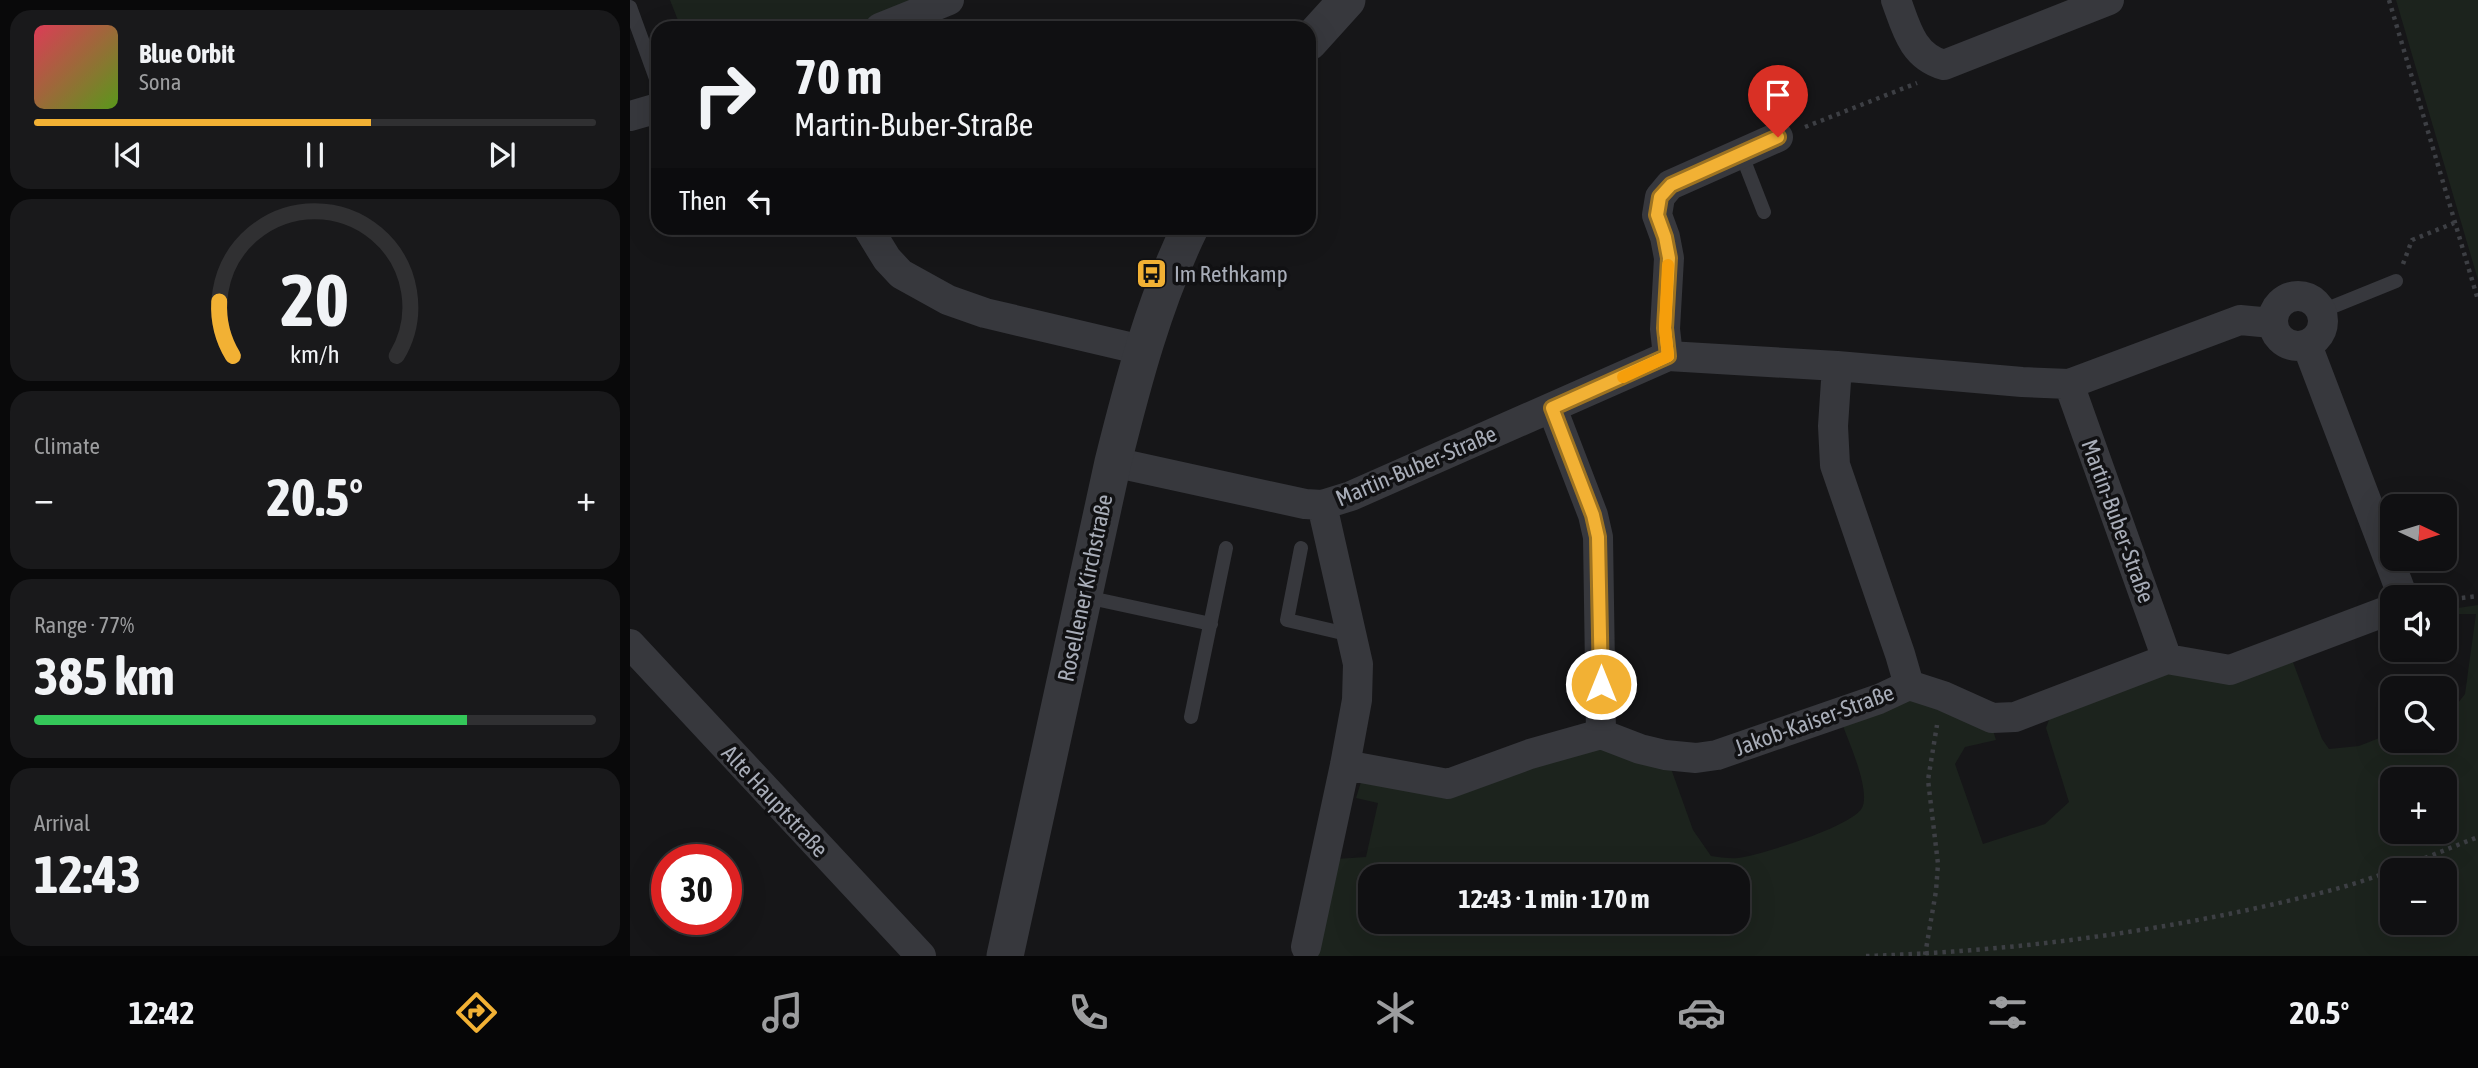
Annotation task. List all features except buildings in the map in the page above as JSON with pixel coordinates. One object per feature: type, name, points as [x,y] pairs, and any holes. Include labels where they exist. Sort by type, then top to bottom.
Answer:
[{"type":"street","points":[[897,21],[949,0]]},
{"type":"street","points":[[1316,34],[1347,0]]},
{"type":"street","points":[[1896,0],[1912,43],[1928,59],[1944,65],[2109,0]]},
{"type":"street","points":[[630,116],[651,110]]},
{"type":"street","points":[[1668,356],[1665,328],[1669,258],[1657,215],[1660,197],[1671,185],[1778,137]]},
{"type":"street","points":[[872,235],[887,259],[901,274],[940,296],[985,313],[1142,349]]},
{"type":"street","name":"Rosellener Kirchstraße","points":[[1005,956],[1113,462],[1142,349],[1187,235]]},
{"type":"street","points":[[2292,296],[2310,298],[2322,311],[2322,331],[2316,340],[2307,345],[2296,347],[2284,343],[2276,335],[2272,323],[2277,306],[2292,296]]},
{"type":"street","name":"Martin-Buber-Straße","points":[[1113,462],[1289,501],[1322,505],[1352,496],[1668,356],[2070,384],[2240,320],[2272,323]]},
{"type":"street","points":[[2307,345],[2398,585]]},
{"type":"street","points":[[1837,366],[1833,426],[1835,465],[1909,685]]},
{"type":"street","name":"Martin-Buber-Straße","points":[[2070,384],[2167,659]]},
{"type":"street","points":[[1345,765],[1448,784],[1530,754],[1601,734],[1598,537],[1593,515],[1552,408]]},
{"type":"street","points":[[1306,947],[1345,765],[1358,681],[1358,664],[1322,505]]},
{"type":"street","points":[[2167,659],[2230,670],[2380,614]]},
{"type":"street","name":"Alte Hauptstraße","points":[[630,644],[921,956]]},
{"type":"street","name":"Jakob-Kaiser-Straße","points":[[1601,734],[1665,755],[1696,758],[1717,755],[1878,699],[1909,685],[1992,718],[2015,717],[2167,659]]},
{"type":"lane","points":[[630,7],[651,65]]},
{"type":"lane","points":[[1741,153],[1764,212]]},
{"type":"lane","points":[[2322,311],[2396,281]]},
{"type":"lane","points":[[1191,717],[1226,548]]},
{"type":"lane","points":[[1301,548],[1287,620],[1352,635]]},
{"type":"lane","points":[[1084,597],[1211,624]]},
{"type":"path","points":[[2389,0],[2478,300]]},
{"type":"path","points":[[1778,137],[1916,83],[1944,65]]},
{"type":"path","points":[[2396,281],[2412,240],[2454,223]]},
{"type":"path","points":[[2457,599],[2478,596]]},
{"type":"path","points":[[1924,955],[1936,891],[1938,864],[1928,780],[1942,696]]},
{"type":"path","points":[[1866,956],[1924,955],[2043,944],[2144,930],[2330,890],[2478,837]]},
{"type":"shaded area","points":[[670,0],[912,0],[865,21],[678,21]]},
{"type":"shaded area","points":[[2396,0],[2478,0],[2478,280]]},
{"type":"shaded area","points":[[2478,605],[2478,956],[1300,956],[1336,859],[1366,857],[1378,803],[1356,798],[1361,782],[1532,761],[1603,749],[1669,763],[1693,830],[1711,856],[1738,858],[1804,839],[1854,815],[1862,808],[1864,789],[1841,721],[1885,703],[1926,699],[1992,727],[1996,740],[1965,747],[1955,764],[1983,844],[2045,824],[2069,802],[2046,728],[2053,709],[2139,678],[2291,657],[2322,739],[2329,749],[2359,746],[2380,738],[2380,753],[2457,753],[2457,704],[2465,694],[2476,614],[2457,614],[2457,608]]},
{"type":"slow traffic","points":[[1623,377],[1668,356],[1665,328],[1668,265]]},
{"type":"place","name":"Im Rethkamp","points":[[1151,274]]},
{"type":"route","points":[[1601,684],[1598,537],[1593,515],[1552,408],[1668,356],[1665,328],[1669,258],[1657,215],[1660,197],[1671,185],[1778,137]]}]
